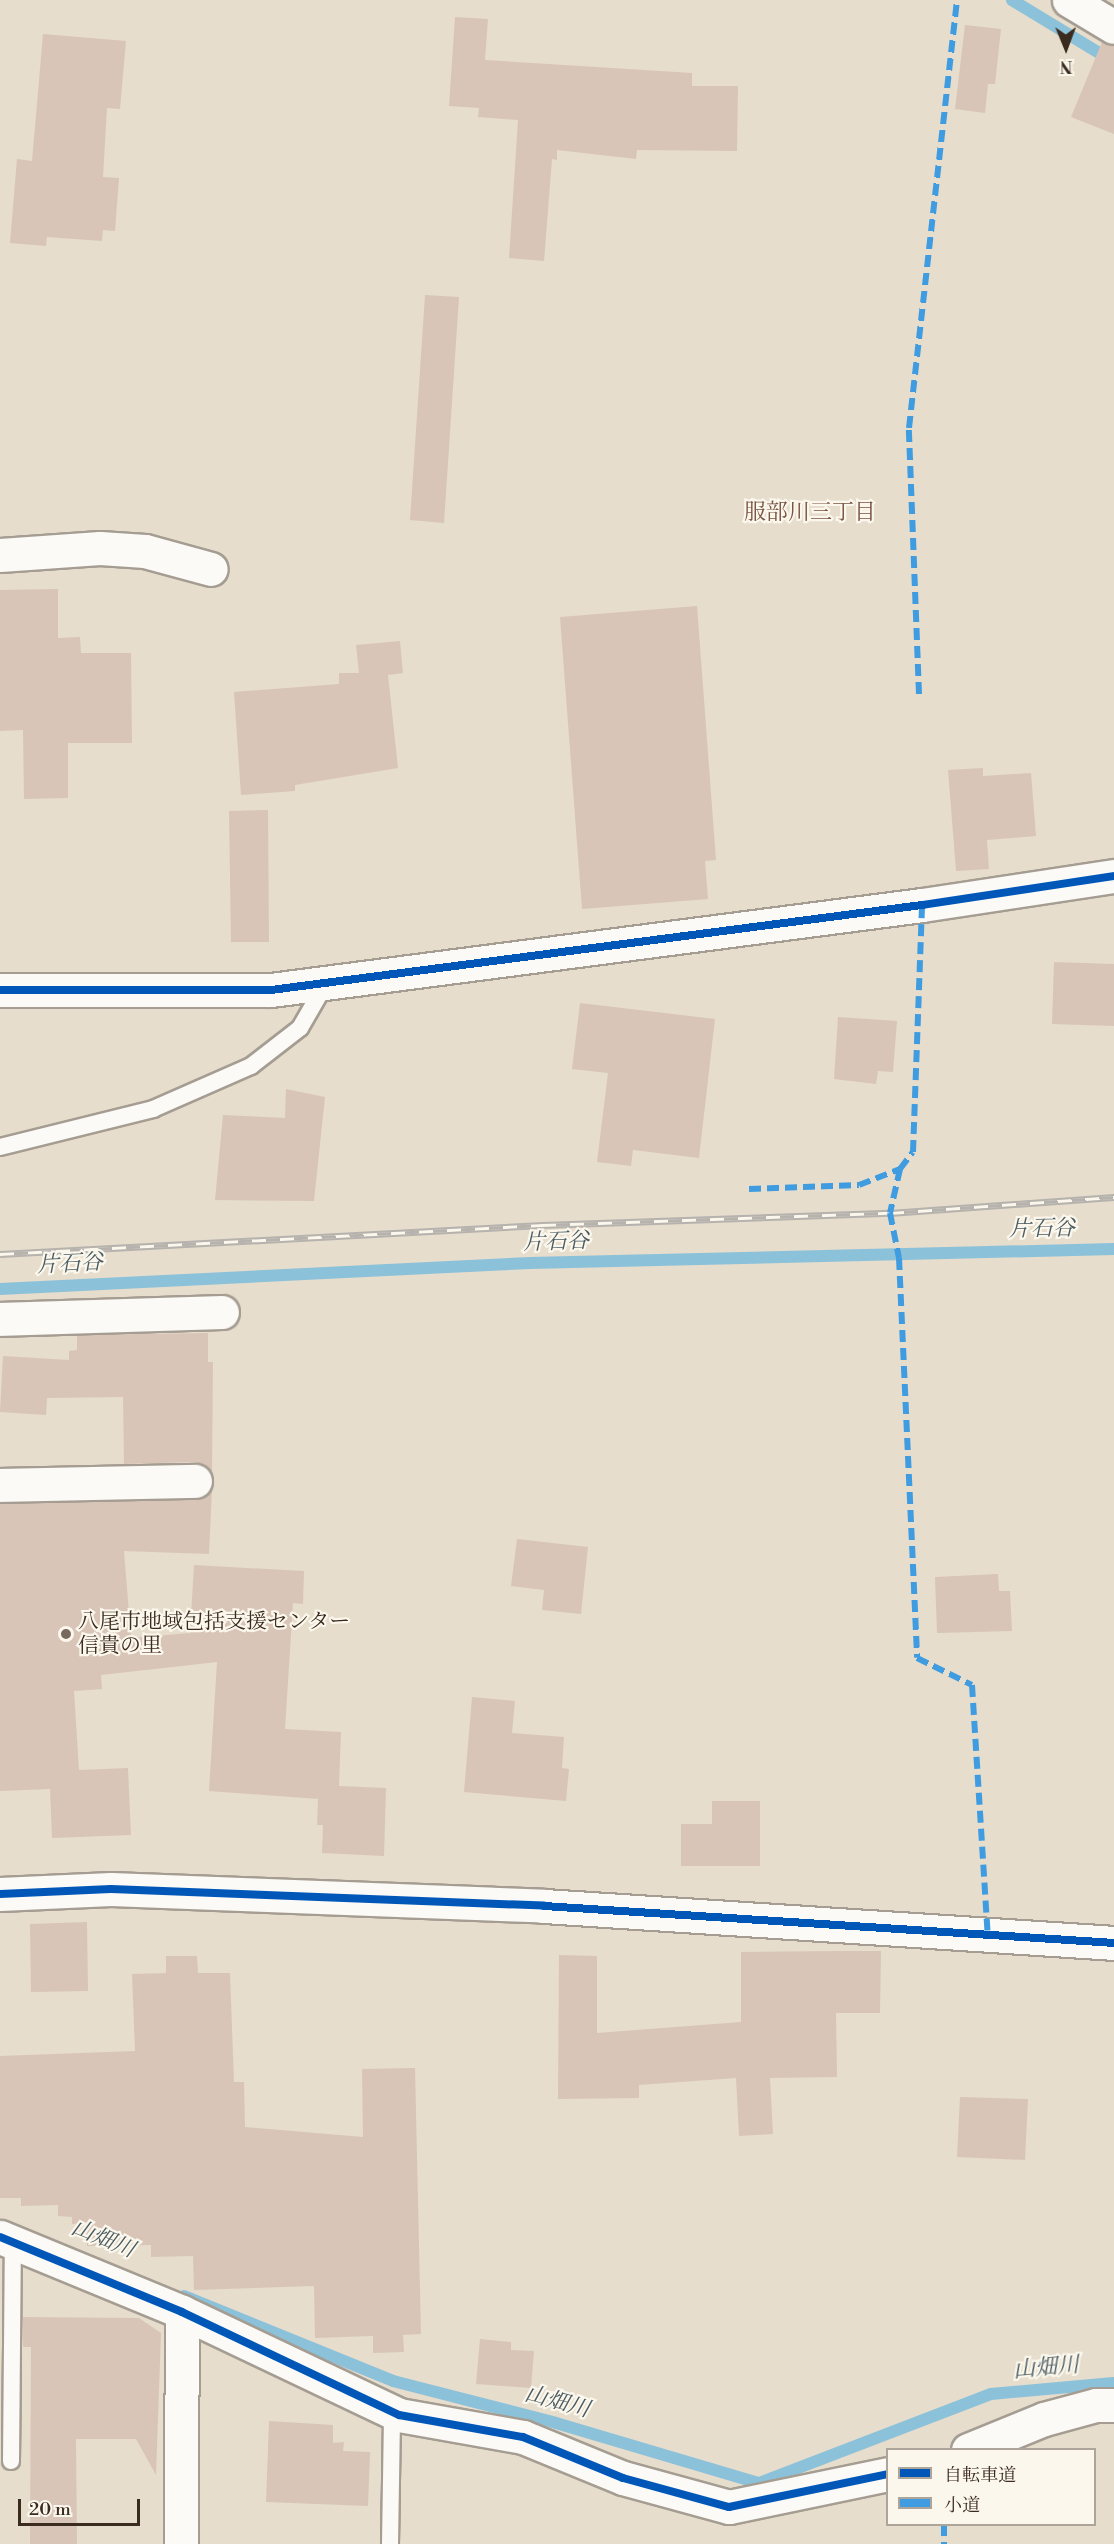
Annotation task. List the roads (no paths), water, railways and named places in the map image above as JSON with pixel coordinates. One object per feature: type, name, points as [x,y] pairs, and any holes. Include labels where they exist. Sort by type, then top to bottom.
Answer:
[{"type":"street","points":[[1069,0],[1114,27]]},
{"type":"street","points":[[0,555],[100,548],[145,550],[211,569]]},
{"type":"street","points":[[0,990],[271,990],[922,905],[1114,876]]},
{"type":"street","points":[[0,1319],[222,1312]]},
{"type":"street","points":[[0,1485],[195,1482]]},
{"type":"street","points":[[0,1894],[111,1889],[544,1906],[1114,1943]]},
{"type":"street","points":[[7,2240],[182,2312],[392,2412],[523,2437],[623,2478],[729,2507],[886,2474]]},
{"type":"street","points":[[181,2544],[182,2312]]},
{"type":"street","points":[[973,2448],[1044,2419],[1096,2405],[1114,2405]]},
{"type":"lane","points":[[0,1147],[153,1108],[251,1066],[300,1028],[326,983]]},
{"type":"lane","points":[[7,2240],[10,2461]]},
{"type":"lane","points":[[390,2544],[392,2412]]},
{"type":"waterway","points":[[1012,0],[1114,62]]},
{"type":"waterway","name":"片石谷","points":[[0,1289],[530,1263],[1114,1249]]},
{"type":"waterway","name":"山畑川","points":[[184,2296],[393,2381],[556,2423],[759,2483],[991,2394],[1114,2383]]},
{"type":"railway","points":[[0,1254],[542,1225],[890,1213],[1114,1197]]},
{"type":"place","name":"八尾市地域包括支援センター 信貴の里","points":[[66,1634]]},
{"type":"district","name":"服部川三丁目","points":[[810,513]]}]
